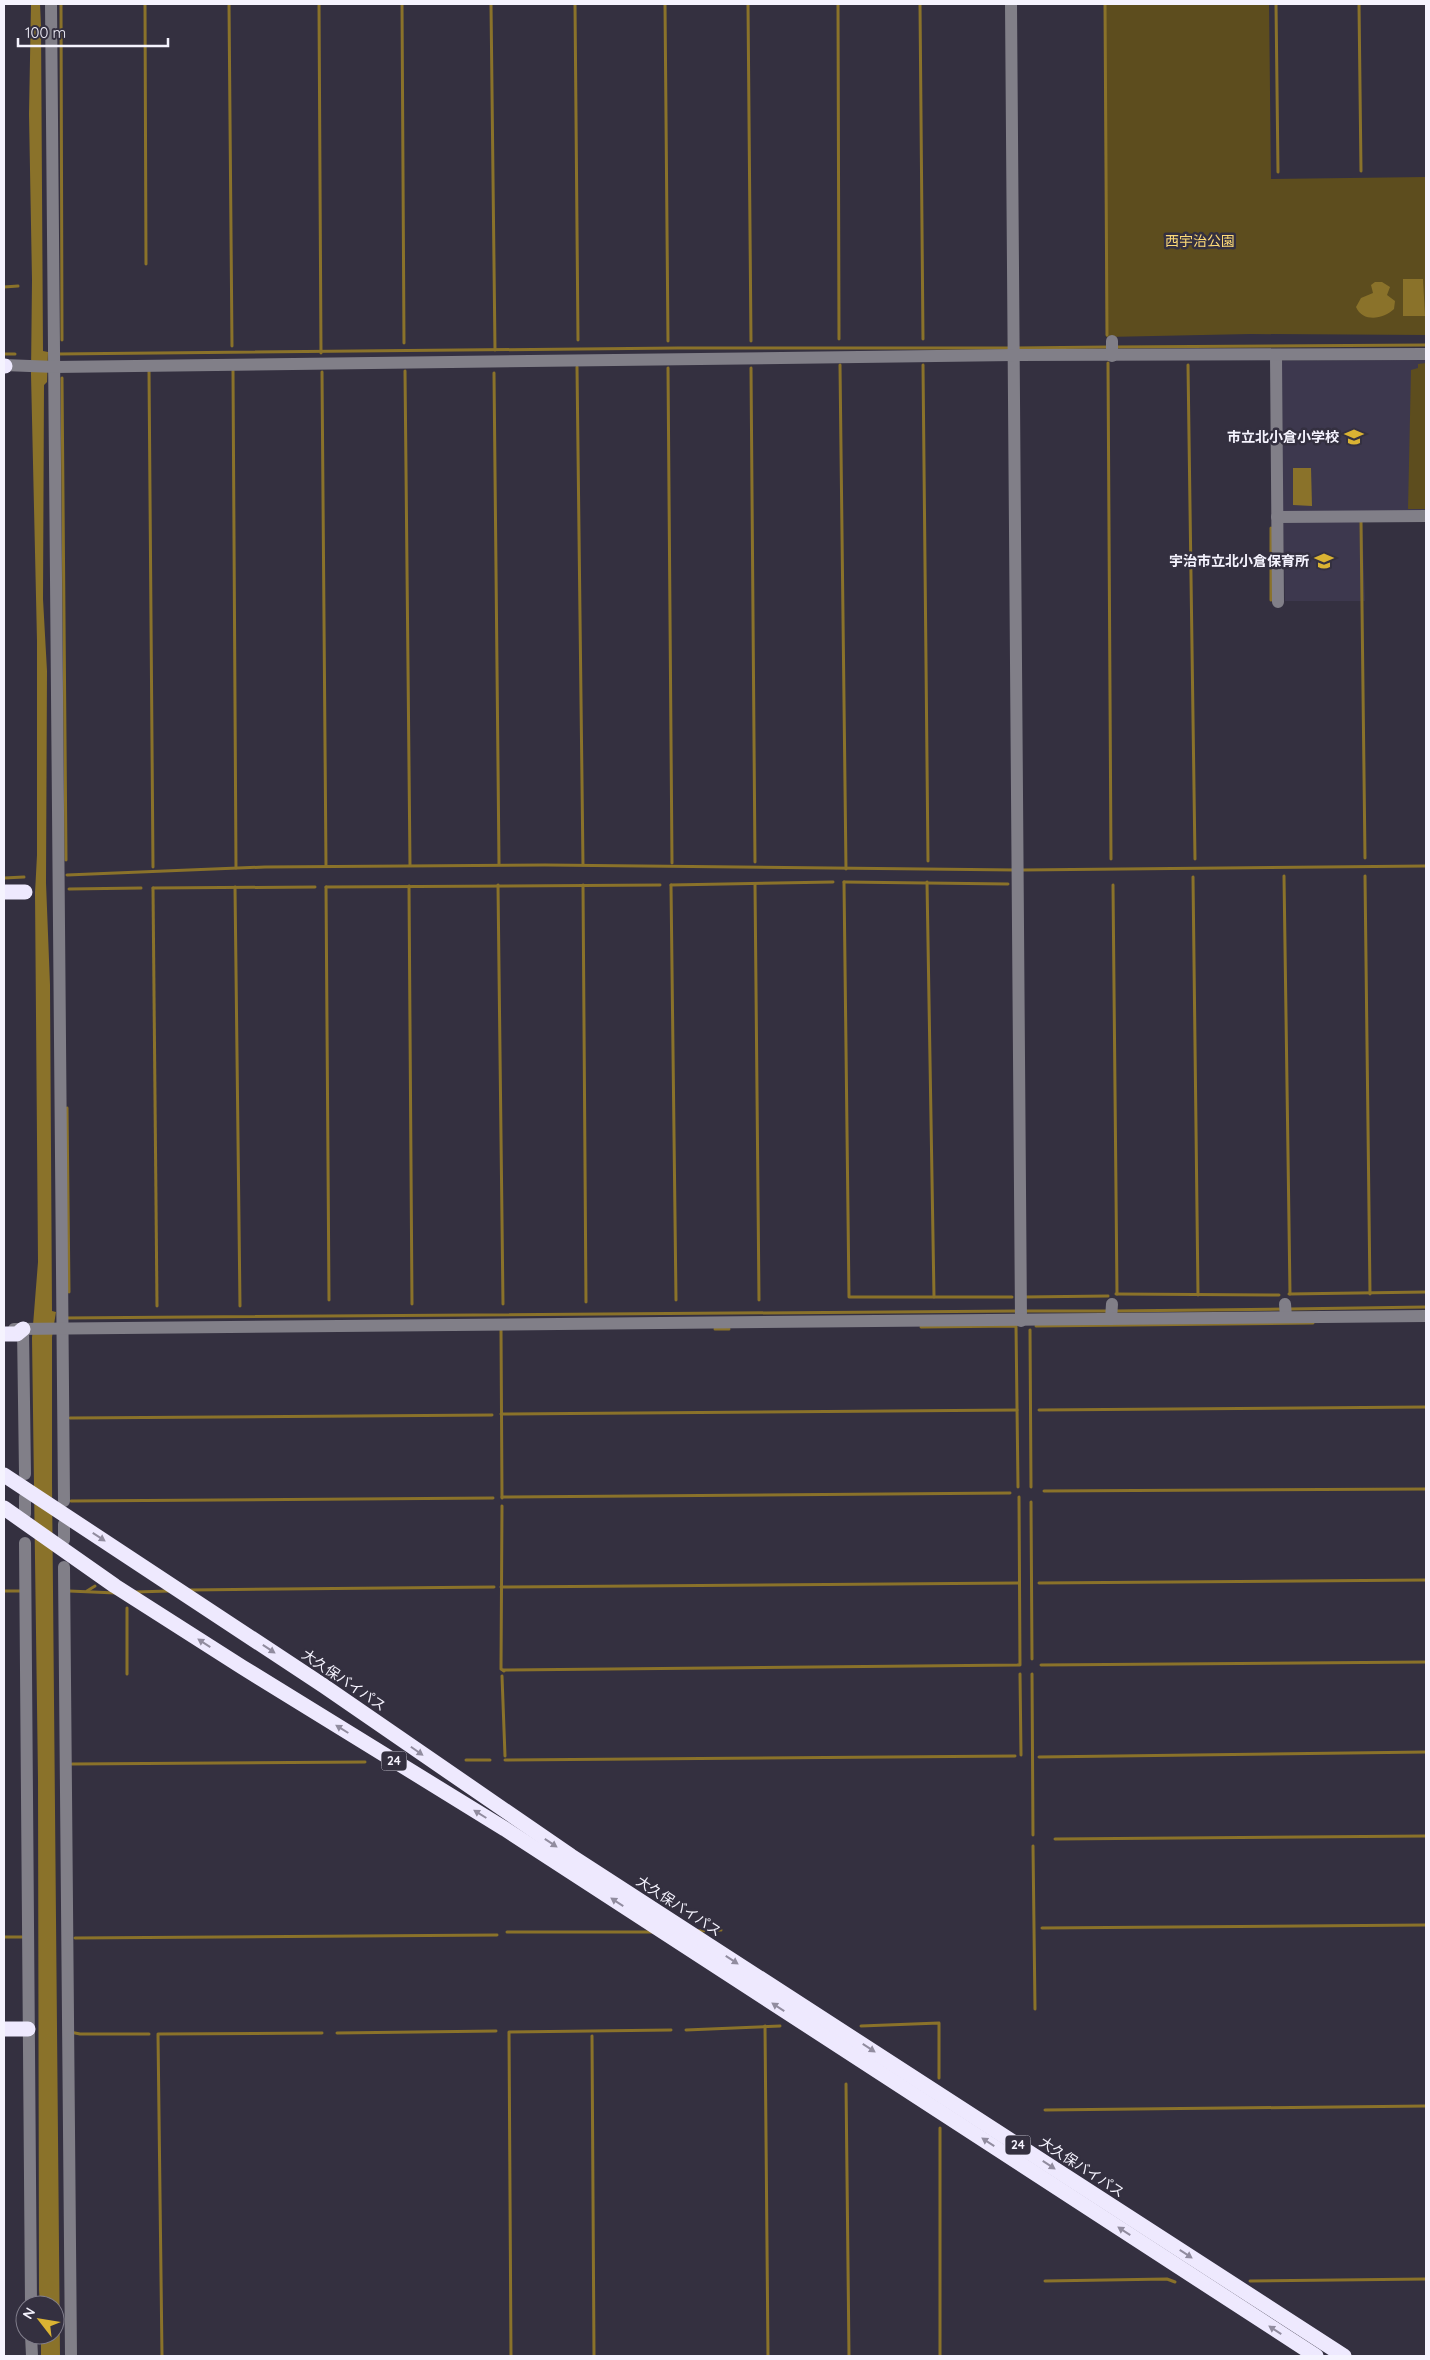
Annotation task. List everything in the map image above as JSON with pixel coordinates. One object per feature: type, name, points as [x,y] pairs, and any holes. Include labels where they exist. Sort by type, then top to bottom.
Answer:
[{"type":"highway","points":[[4,892],[26,888]]},
{"type":"highway","points":[[4,1334],[17,1334],[25,1329]]},
{"type":"highway","name":"大久保バイパス","points":[[4,1475],[27,1494],[62,1512],[324,1686],[498,1808],[687,1931],[810,2019]]},
{"type":"highway","name":"大久保バイパス","points":[[4,1508],[28,1530],[242,1667],[504,1829],[662,1932],[810,2019],[1027,2159],[1344,2356]]},
{"type":"highway","points":[[4,1518],[28,1530]]},
{"type":"highway","points":[[4,2029],[28,2026]]},
{"type":"highway","name":"大久保バイパス","points":[[1027,2159],[1316,2356]]},
{"type":"street","points":[[51,4],[59,1329],[71,2356]]},
{"type":"street","points":[[1011,4],[1021,1314]]},
{"type":"street","points":[[4,366],[1014,355],[1112,349],[1276,356],[1426,354]]},
{"type":"street","points":[[1276,356],[1278,602]]},
{"type":"street","points":[[1277,516],[1426,516]]},
{"type":"street","points":[[4,1329],[1112,1312],[1285,1312],[1426,1316]]},
{"type":"street","points":[[24,1474],[25,1329]]},
{"type":"street","points":[[27,1494],[28,2026],[31,2295]]},
{"type":"street","points":[[4,2024],[28,2026]]},
{"type":"shaded area","points":[[31,4],[40,4],[43,351],[48,352],[47,382],[44,385],[43,599],[47,671],[46,883],[50,985],[52,1311],[56,1312],[52,1337],[52,1482],[59,2295],[39,2295],[39,2290],[38,1779],[32,1338],[38,1262],[35,893],[37,855],[37,641],[31,374],[32,280],[29,114]]},
{"type":"shaded area","points":[[1403,279],[1423,279],[1425,316],[1403,316]]},
{"type":"shaded area","points":[[1375,282],[1382,282],[1390,287],[1387,295],[1395,301],[1394,309],[1385,315],[1374,318],[1363,315],[1356,307],[1361,298],[1373,293],[1371,285]]},
{"type":"shaded area","name":"市立北小倉小学校","points":[[1426,360],[1426,513],[1283,514],[1282,361]]},
{"type":"shaded area","points":[[1293,468],[1311,468],[1312,506],[1293,505]]},
{"type":"shaded area","name":"宇治市立北小倉保育所","points":[[1362,518],[1365,601],[1285,601],[1283,520]]},
{"type":"shaded area","points":[[41,2345],[60,2345],[60,2356],[41,2356]]},
{"type":"green space","name":"西宇治公園","points":[[1104,4],[1269,4],[1271,179],[1426,177],[1426,335],[1250,334],[1106,337]]},
{"type":"green space","points":[[1426,363],[1426,509],[1408,509],[1411,370],[1418,368],[1418,364]]},
{"type":"waterway","points":[[61,4],[62,340]]},
{"type":"waterway","points":[[145,4],[146,264]]},
{"type":"waterway","points":[[229,4],[232,346]]},
{"type":"waterway","points":[[319,4],[321,353]]},
{"type":"waterway","points":[[402,4],[404,343]]},
{"type":"waterway","points":[[491,4],[495,350]]},
{"type":"waterway","points":[[575,4],[578,340]]},
{"type":"waterway","points":[[665,4],[668,341]]},
{"type":"waterway","points":[[748,4],[751,341]]},
{"type":"waterway","points":[[838,4],[839,339]]},
{"type":"waterway","points":[[920,4],[923,339]]},
{"type":"waterway","points":[[1105,4],[1107,335]]},
{"type":"waterway","points":[[1276,4],[1278,172]]},
{"type":"waterway","points":[[1359,4],[1361,171]]},
{"type":"waterway","points":[[4,287],[18,286]]},
{"type":"waterway","points":[[1114,347],[1426,345]]},
{"type":"waterway","points":[[1017,348],[1108,347]]},
{"type":"waterway","points":[[57,354],[678,348],[1010,348]]},
{"type":"waterway","points":[[4,354],[15,354]]},
{"type":"waterway","points":[[1108,363],[1111,859]]},
{"type":"waterway","points":[[840,365],[846,869]]},
{"type":"waterway","points":[[923,365],[928,861]]},
{"type":"waterway","points":[[1188,365],[1195,859]]},
{"type":"waterway","points":[[577,367],[583,865]]},
{"type":"waterway","points":[[668,368],[672,863]]},
{"type":"waterway","points":[[751,368],[755,862]]},
{"type":"waterway","points":[[149,370],[153,867]]},
{"type":"waterway","points":[[233,371],[236,868]]},
{"type":"waterway","points":[[405,371],[410,865]]},
{"type":"waterway","points":[[322,372],[326,866]]},
{"type":"waterway","points":[[494,373],[499,864]]},
{"type":"waterway","points":[[62,378],[66,860]]},
{"type":"waterway","points":[[1363,520],[1361,521],[1365,858]]},
{"type":"waterway","points":[[1271,528],[1271,600]]},
{"type":"waterway","points":[[67,875],[265,867],[545,865],[1016,870]]},
{"type":"waterway","points":[[1022,870],[1426,866]]},
{"type":"waterway","points":[[1284,876],[1290,1294]]},
{"type":"waterway","points":[[1365,876],[1370,1294]]},
{"type":"waterway","points":[[4,878],[24,877]]},
{"type":"waterway","points":[[1193,877],[1198,1295]]},
{"type":"waterway","points":[[671,885],[833,882]]},
{"type":"waterway","points":[[844,882],[849,1297],[1012,1297]]},
{"type":"waterway","points":[[844,882],[1008,884]]},
{"type":"waterway","points":[[927,882],[934,1297]]},
{"type":"waterway","points":[[755,884],[759,1300]]},
{"type":"waterway","points":[[498,885],[503,1304]]},
{"type":"waterway","points":[[583,885],[586,1302]]},
{"type":"waterway","points":[[326,887],[660,885]]},
{"type":"waterway","points":[[671,885],[676,1300]]},
{"type":"waterway","points":[[1113,885],[1117,1294]]},
{"type":"waterway","points":[[409,886],[412,1304]]},
{"type":"waterway","points":[[235,887],[240,1306]]},
{"type":"waterway","points":[[153,888],[315,887]]},
{"type":"waterway","points":[[326,887],[329,1300]]},
{"type":"waterway","points":[[69,889],[141,888]]},
{"type":"waterway","points":[[153,888],[157,1306]]},
{"type":"waterway","points":[[67,1108],[69,1292]]},
{"type":"waterway","points":[[1289,1294],[1426,1292]]},
{"type":"waterway","points":[[1116,1294],[1279,1295]]},
{"type":"waterway","points":[[1024,1297],[1108,1296]]},
{"type":"waterway","points":[[1289,1309],[1426,1307]]},
{"type":"waterway","points":[[1114,1311],[1283,1309]]},
{"type":"waterway","points":[[64,1318],[1018,1311]]},
{"type":"waterway","points":[[1024,1311],[1108,1311]]},
{"type":"waterway","points":[[1036,1326],[1313,1323]]},
{"type":"waterway","points":[[921,1327],[1016,1326],[1018,1487]]},
{"type":"waterway","points":[[501,1329],[502,1498]]},
{"type":"waterway","points":[[715,1329],[729,1329]]},
{"type":"waterway","points":[[1030,1330],[1031,1487]]},
{"type":"waterway","points":[[1039,1410],[1426,1407]]},
{"type":"waterway","points":[[501,1414],[1017,1410]]},
{"type":"waterway","points":[[70,1418],[492,1415]]},
{"type":"waterway","points":[[1044,1491],[1426,1489]]},
{"type":"waterway","points":[[502,1497],[1010,1493]]},
{"type":"waterway","points":[[503,1670],[1020,1665],[1019,1497]]},
{"type":"waterway","points":[[71,1501],[493,1498]]},
{"type":"waterway","points":[[1031,1502],[1032,1659]]},
{"type":"waterway","points":[[502,1506],[501,1669],[504,1671]]},
{"type":"waterway","points":[[1039,1583],[1426,1580]]},
{"type":"waterway","points":[[501,1587],[1019,1583]]},
{"type":"waterway","points":[[87,1591],[95,1586]]},
{"type":"waterway","points":[[190,1590],[494,1587]]},
{"type":"waterway","points":[[4,1591],[20,1591]]},
{"type":"waterway","points":[[69,1591],[116,1593]]},
{"type":"waterway","points":[[135,1592],[169,1591]]},
{"type":"waterway","points":[[127,1608],[127,1674]]},
{"type":"waterway","points":[[1041,1665],[1426,1662]]},
{"type":"waterway","points":[[1020,1674],[1021,1755]]},
{"type":"waterway","points":[[1032,1674],[1033,1835]]},
{"type":"waterway","points":[[502,1676],[505,1756]]},
{"type":"waterway","points":[[1039,1757],[1426,1752]]},
{"type":"waterway","points":[[505,1760],[1015,1756]]},
{"type":"waterway","points":[[466,1760],[490,1760]]},
{"type":"waterway","points":[[72,1764],[365,1762]]},
{"type":"waterway","points":[[1055,1839],[1426,1836]]},
{"type":"waterway","points":[[1033,1846],[1035,2009]]},
{"type":"waterway","points":[[1042,1928],[1426,1925]]},
{"type":"waterway","points":[[697,1931],[721,1930]]},
{"type":"waterway","points":[[507,1932],[653,1932]]},
{"type":"waterway","points":[[75,1938],[497,1935]]},
{"type":"waterway","points":[[4,1937],[22,1937]]},
{"type":"waterway","points":[[861,2026],[939,2023],[939,2078]]},
{"type":"waterway","points":[[765,2026],[768,2356]]},
{"type":"waterway","points":[[686,2030],[780,2026]]},
{"type":"waterway","points":[[511,2356],[509,2032],[671,2030]]},
{"type":"waterway","points":[[337,2033],[496,2031]]},
{"type":"waterway","points":[[70,2032],[80,2034],[149,2034]]},
{"type":"waterway","points":[[162,2356],[158,2034],[322,2033]]},
{"type":"waterway","points":[[592,2036],[594,2356]]},
{"type":"waterway","points":[[846,2084],[849,2356]]},
{"type":"waterway","points":[[1045,2110],[1426,2106]]},
{"type":"waterway","points":[[940,2128],[940,2356]]},
{"type":"waterway","points":[[1045,2281],[1167,2279],[1175,2282]]},
{"type":"waterway","points":[[1250,2281],[1426,2279]]},
{"type":"place","name":"市立北小倉小学校","points":[[1354,437]]},
{"type":"place","name":"宇治市立北小倉保育所","points":[[1324,561]]}]
